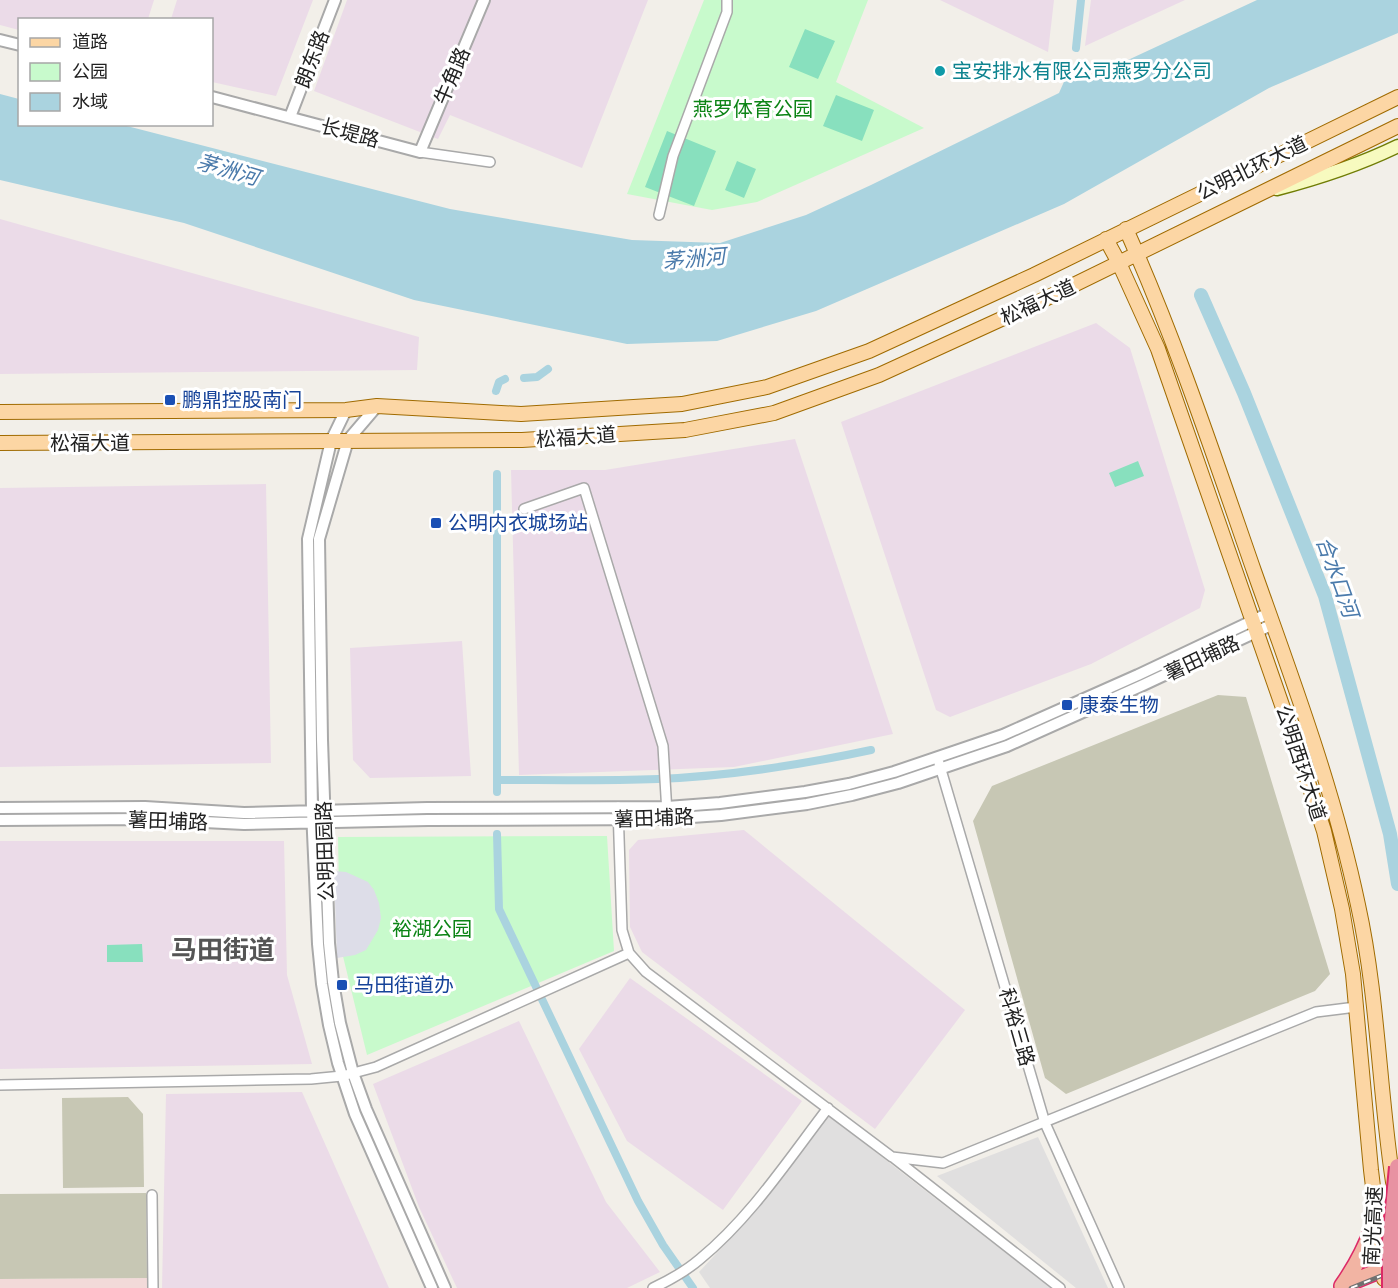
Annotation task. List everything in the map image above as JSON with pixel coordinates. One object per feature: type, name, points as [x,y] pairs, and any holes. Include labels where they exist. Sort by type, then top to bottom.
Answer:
[{"type":"highway","name":"南光高速","points":[[1391,1288],[1391,1240],[1398,1167]]},
{"type":"highway","points":[[1339,1287],[1357,1264],[1377,1217]]},
{"type":"highway","points":[[1339,1287],[1398,1263]]},
{"type":"main road","name":"公明北环大道","points":[[1106,239],[1398,97]]},
{"type":"main road","name":"公明北环大道","points":[[1119,263],[1398,126]]},
{"type":"main road","points":[[1256,195],[1325,176],[1365,162],[1398,146]]},
{"type":"main road","name":"公明西环大道","points":[[1126,230],[1180,362],[1271,619],[1339,823],[1371,975],[1390,1166],[1398,1217]]},
{"type":"main road","name":"公明西环大道","points":[[1106,239],[1158,349],[1299,754],[1323,831],[1342,909],[1353,974],[1386,1288]]},
{"type":"main road","name":"松福大道","points":[[0,412],[346,410],[377,406],[521,414],[682,404],[767,387],[869,351],[1106,239]]},
{"type":"main road","name":"松福大道","points":[[0,443],[522,440],[685,430],[774,413],[879,375],[1119,263]]},
{"type":"street","name":"朗东路","points":[[290,117],[335,0]]},
{"type":"street","name":"牛角路","points":[[420,152],[484,0]]},
{"type":"street","points":[[659,215],[673,156],[727,12],[727,0]]},
{"type":"street","points":[[0,40],[18,44]]},
{"type":"street","name":"长堤路","points":[[213,97],[420,152],[490,162]]},
{"type":"street","name":"公明田园路","points":[[377,406],[348,440],[319,539],[324,817],[329,943],[333,982],[355,1114],[432,1288]]},
{"type":"street","name":"公明田园路","points":[[346,410],[331,441],[308,539],[312,817],[321,984],[329,1026],[347,1074],[366,1109],[445,1288]]},
{"type":"street","points":[[524,509],[584,488],[663,746],[667,813]]},
{"type":"street","name":"薯田埔路","points":[[667,813],[805,792],[883,775],[937,758],[1003,735],[1271,619]]},
{"type":"street","name":"薯田埔路","points":[[0,808],[145,807],[324,817],[427,808],[721,815],[807,804],[898,783],[1018,741],[1143,685],[1255,626]]},
{"type":"street","name":"科裕三路","points":[[937,758],[1044,1122],[1119,1288]]},
{"type":"street","points":[[618,813],[622,930],[629,953],[646,972],[828,1108],[1060,1288]]},
{"type":"street","name":"薯田埔路","points":[[0,820],[145,819],[244,824],[312,817]]},
{"type":"street","points":[[0,1085],[311,1079],[347,1074],[376,1067],[629,953]]},
{"type":"street","points":[[892,1157],[943,1163],[1316,1012],[1356,1007]]},
{"type":"street","points":[[653,1288],[699,1260],[722,1240],[750,1210],[828,1108]]},
{"type":"street","points":[[152,1196],[153,1288]]},
{"type":"shaded area","points":[[0,0],[154,0],[148,18],[18,18],[18,30],[0,25]]},
{"type":"shaded area","points":[[177,0],[313,0],[276,96],[213,82],[213,18],[171,18]]},
{"type":"shaded area","points":[[347,0],[648,0],[582,168],[450,115],[438,139],[314,91]]},
{"type":"shaded area","points":[[940,0],[1054,0],[1048,52]]},
{"type":"shaded area","points":[[1091,0],[1185,0],[1085,46]]},
{"type":"shaded area","points":[[0,219],[419,337],[417,370],[0,374]]},
{"type":"shaded area","points":[[1096,323],[1130,348],[1205,590],[1200,608],[1091,664],[950,717],[936,710],[841,422]]},
{"type":"shaded area","points":[[795,439],[893,734],[734,767],[519,775],[511,470],[605,470]]},
{"type":"shaded area","points":[[266,484],[271,763],[0,767],[0,488]]},
{"type":"shaded area","points":[[462,641],[471,776],[370,778],[353,760],[350,648]]},
{"type":"shaded area","points":[[1218,695],[1246,697],[1330,974],[1315,991],[1066,1094],[1045,1078],[973,821],[992,786]]},
{"type":"shaded area","points":[[744,830],[965,1010],[875,1129],[642,952],[630,927],[629,850],[638,840]]},
{"type":"shaded area","points":[[0,841],[284,841],[287,975],[312,1064],[0,1069]]},
{"type":"shaded area","points":[[334,871],[346,872],[368,882],[379,903],[381,918],[378,930],[366,950],[355,955],[337,958]]},
{"type":"shaded area","points":[[630,978],[802,1101],[723,1210],[627,1141],[579,1049]]},
{"type":"shaded area","points":[[519,1021],[606,1202],[660,1272],[627,1288],[457,1288],[419,1207],[373,1084]]},
{"type":"shaded area","points":[[302,1092],[389,1288],[162,1288],[166,1094]]},
{"type":"shaded area","points":[[128,1097],[143,1114],[144,1187],[63,1188],[62,1098]]},
{"type":"shaded area","points":[[829,1116],[1051,1288],[710,1288],[699,1272],[755,1212]]},
{"type":"shaded area","points":[[1038,1137],[1108,1288],[1076,1288],[937,1176]]},
{"type":"shaded area","points":[[146,1193],[147,1278],[0,1279],[0,1194]]},
{"type":"shaded area","points":[[147,1278],[147,1288],[0,1288],[0,1279]]},
{"type":"green space","name":"燕罗体育公园","points":[[704,0],[868,0],[836,82],[924,128],[757,202],[712,210],[627,194]]},
{"type":"green space","points":[[805,29],[835,41],[818,79],[789,67]]},
{"type":"green space","points":[[836,95],[874,110],[862,141],[823,126]]},
{"type":"green space","points":[[667,131],[716,151],[694,206],[645,187]]},
{"type":"green space","points":[[737,161],[756,169],[744,198],[725,190]]},
{"type":"green space","points":[[1138,461],[1144,476],[1115,487],[1109,473]]},
{"type":"green space","name":"裕湖公园","points":[[607,836],[614,951],[367,1055],[340,944],[338,837]]},
{"type":"green space","points":[[142,944],[143,962],[107,962],[107,945]]},
{"type":"water","name":"茅洲河","points":[[1257,0],[1398,0],[1398,33],[1269,88],[1064,204],[816,311],[717,341],[627,344],[414,300],[184,223],[0,180],[0,94],[18,99],[18,126],[127,126],[450,209],[632,240],[720,243],[806,215],[871,185],[1059,93],[1067,75],[1080,70],[1087,79]]},
{"type":"waterway","points":[[1076,48],[1081,0]]},
{"type":"waterway","name":"合水口河","points":[[1201,295],[1244,393],[1325,596],[1390,834],[1398,884]]},
{"type":"waterway","points":[[524,378],[537,377],[548,369]]},
{"type":"waterway","points":[[496,391],[499,382],[505,379]]},
{"type":"waterway","points":[[497,474],[497,792]]},
{"type":"waterway","points":[[497,780],[685,778],[765,769],[871,750]]},
{"type":"waterway","points":[[497,834],[499,909],[638,1201],[663,1245],[693,1288]]},
{"type":"railway","points":[[1351,1288],[1398,1269]]},
{"type":"place","name":"宝安排水有限公司燕罗分公司","points":[[940,71]]},
{"type":"place","name":"鹏鼎控股南门","points":[[170,400]]},
{"type":"place","name":"公明内衣城场站","points":[[436,523]]},
{"type":"place","name":"康泰生物","points":[[1067,705]]},
{"type":"place","name":"马田街道办","points":[[342,985]]},
{"type":"district","name":"马田街道","points":[[223,950]]}]
